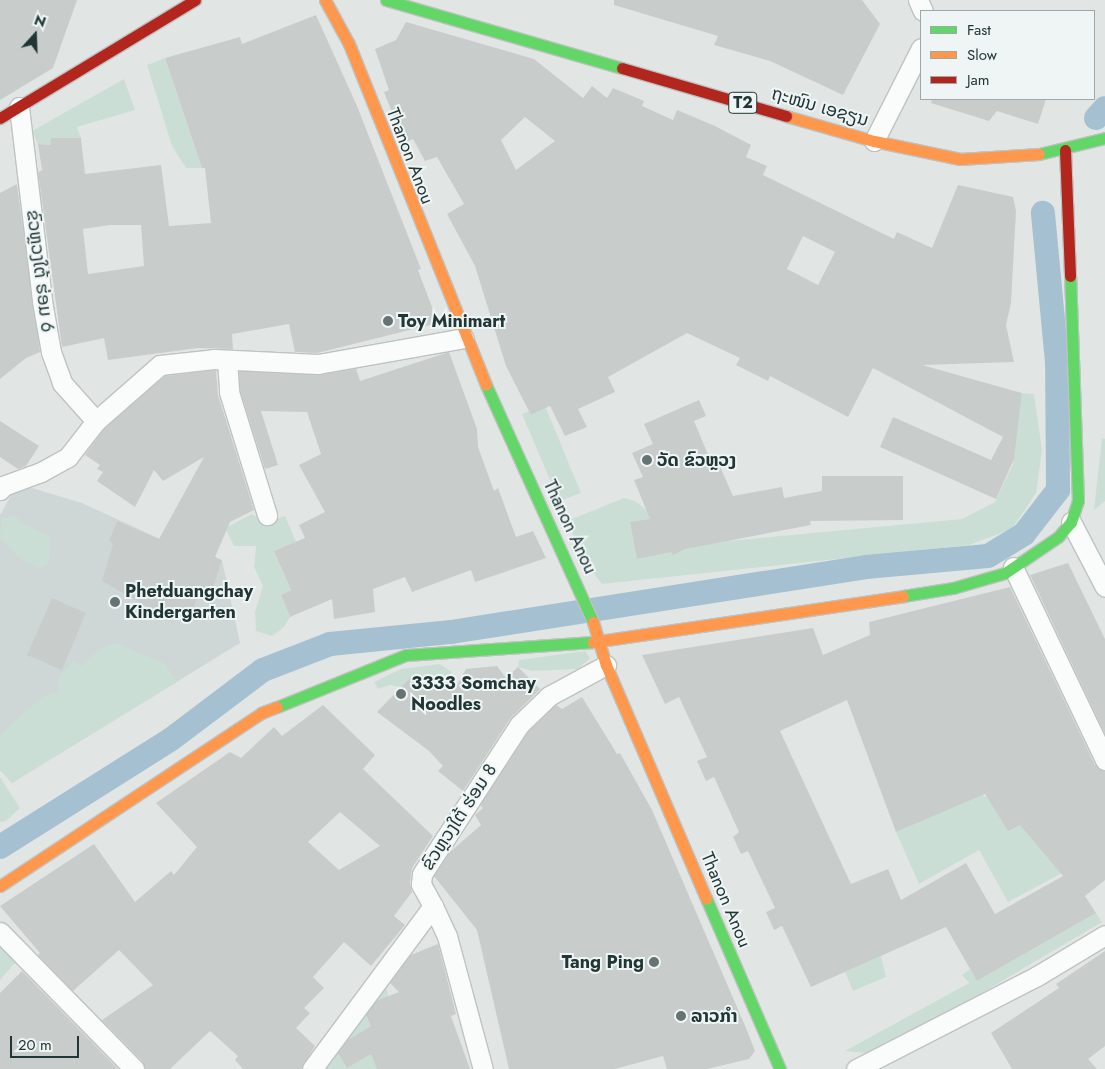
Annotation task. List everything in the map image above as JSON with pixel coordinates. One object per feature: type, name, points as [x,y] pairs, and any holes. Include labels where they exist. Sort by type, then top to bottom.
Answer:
[{"type":"street","points":[[0,118],[195,0]]},
{"type":"street","name":"Thanon Anou","points":[[325,0],[348,44],[464,338],[575,581],[600,641],[606,665],[780,1069]]},
{"type":"street","name":"ຖະໜົນ ເອຊຽນ","points":[[386,0],[874,141],[960,159],[1015,158],[1065,150],[1105,138]]},
{"type":"street","points":[[874,141],[920,50]]},
{"type":"street","name":"ຂົວຫຼວງໃຕ້ ຮ່ອມ 6","points":[[18,107],[42,301],[51,352],[62,383],[96,420]]},
{"type":"street","points":[[0,886],[261,713],[406,655],[600,641],[954,588],[1013,567],[1058,537],[1071,522],[1078,501],[1065,150]]},
{"type":"street","points":[[0,490],[2,486],[41,472],[68,457],[96,420],[160,365],[227,360],[318,364],[464,338]]},
{"type":"street","points":[[227,360],[229,392],[267,515]]},
{"type":"street","points":[[1071,522],[1105,586]]},
{"type":"street","points":[[1013,567],[1105,760]]},
{"type":"street","name":"ຂົວຫຼວງໃຕ້ ຮ່ອມ 8","points":[[482,1069],[447,936],[420,884],[422,874],[519,725],[549,696],[606,665]]},
{"type":"street","points":[[312,1069],[433,906]]},
{"type":"street","points":[[0,932],[134,1069]]},
{"type":"street","points":[[856,1069],[1037,976],[1105,935]]},
{"type":"shaded area","name":"Phetduangchay Kindergarten","points":[[32,488],[82,503],[182,549],[222,560],[240,643],[12,783],[0,770],[0,515],[13,492]]},
{"type":"green space","points":[[165,58],[202,168],[186,168],[172,146],[147,65]]},
{"type":"green space","points":[[124,79],[135,110],[77,127],[81,138],[51,138],[50,145],[38,144],[32,131]]},
{"type":"green space","points":[[1022,393],[1034,394],[1042,450],[1036,493],[1012,529],[969,545],[602,584],[586,563],[567,521],[624,498],[635,501],[654,516],[662,547],[962,519],[995,502],[1013,464]]},
{"type":"green space","points":[[546,408],[581,493],[559,501],[522,414],[529,411],[531,415]]},
{"type":"green space","points":[[1102,438],[1105,439],[1105,501],[1094,510]]},
{"type":"green space","points":[[252,514],[266,523],[285,516],[296,542],[274,551],[291,590],[281,595],[290,617],[284,627],[272,636],[256,631],[255,612],[263,586],[254,567],[256,546],[234,546],[225,528]]},
{"type":"green space","points":[[15,516],[23,524],[51,537],[48,563],[39,568],[20,558],[0,537],[2,519]]},
{"type":"green space","points":[[115,643],[165,664],[177,682],[12,783],[0,770],[0,735],[42,697],[58,693],[58,678],[74,661],[81,666],[100,649]]},
{"type":"green space","points":[[585,651],[590,658],[578,669],[532,671],[518,667],[519,660]]},
{"type":"green space","points":[[440,664],[452,672],[442,685],[423,677],[401,687],[390,685],[378,689],[374,682],[401,669]]},
{"type":"green space","points":[[0,777],[20,808],[6,821],[0,822]]},
{"type":"green space","points":[[982,795],[988,798],[1008,830],[1020,825],[1066,871],[1008,902],[979,850],[919,884],[896,832]]},
{"type":"green space","points":[[1096,913],[1102,922],[899,1042],[864,1053],[845,1051],[969,983],[962,975],[970,969],[977,981]]},
{"type":"green space","points":[[0,945],[16,962],[0,980]]},
{"type":"green space","points":[[881,956],[886,977],[853,991],[845,972]]},
{"type":"green space","points":[[384,981],[410,1069],[323,1069]]},
{"type":"building","points":[[0,0],[77,0],[53,68],[0,100]]},
{"type":"building","points":[[614,0],[862,0],[880,24],[843,95],[770,61],[714,45],[718,36],[614,5]]},
{"type":"building","points":[[316,15],[357,106],[421,269],[418,270],[438,323],[317,353],[295,352],[289,324],[232,334],[233,349],[198,348],[108,360],[104,338],[62,347],[38,172],[42,170],[38,144],[50,145],[51,138],[81,138],[85,174],[161,165],[169,226],[211,223],[205,168],[202,168],[165,58],[240,37],[242,44]],"holes":[[[110,225],[141,225],[144,266],[88,274],[83,229]]]},
{"type":"building","points":[[406,22],[534,59],[583,98],[592,86],[607,98],[613,88],[644,101],[642,106],[673,120],[677,110],[715,126],[751,145],[746,157],[767,166],[763,175],[894,239],[897,232],[932,248],[958,185],[1013,197],[1016,211],[1011,303],[1006,325],[1014,362],[922,365],[1022,393],[1014,459],[996,499],[880,447],[893,417],[991,460],[1003,437],[873,368],[848,417],[770,376],[768,381],[736,365],[740,358],[687,333],[608,377],[615,392],[578,409],[587,427],[565,436],[550,406],[531,415],[506,366],[475,266],[447,214],[464,204],[437,157],[425,161],[413,139],[404,143],[384,92],[389,90],[375,49],[396,40]],"holes":[[[525,117],[555,141],[516,170],[501,140]],[[803,236],[835,252],[818,285],[787,269]]]},
{"type":"building","points":[[932,100],[1046,100],[1038,124],[997,111],[989,121],[931,103]]},
{"type":"building","points":[[17,184],[40,352],[26,358],[0,379],[0,193]]},
{"type":"building","points":[[449,352],[477,429],[478,447],[494,491],[498,488],[516,537],[533,531],[546,558],[475,582],[471,570],[412,592],[405,577],[373,589],[375,612],[334,619],[332,599],[290,617],[281,595],[291,590],[274,551],[305,538],[299,525],[325,512],[299,465],[321,454],[307,412],[261,411],[278,465],[265,469],[240,390],[239,371],[318,375],[356,369],[360,381]]},
{"type":"building","points":[[216,370],[218,395],[254,510],[230,522],[215,557],[222,560],[211,594],[200,589],[189,622],[144,605],[102,581],[113,544],[109,541],[117,521],[159,539],[204,457],[163,481],[154,470],[135,507],[97,481],[103,472],[97,469],[100,465],[85,455],[104,429],[165,376]]},
{"type":"building","points":[[699,400],[706,416],[694,421],[709,457],[715,455],[733,496],[782,487],[784,498],[822,491],[822,476],[903,476],[903,520],[810,521],[811,525],[685,549],[673,555],[671,552],[637,559],[630,522],[650,519],[634,480],[643,477],[632,453],[653,444],[644,424]]},
{"type":"building","points":[[0,421],[39,446],[26,466],[18,469],[0,457]]},
{"type":"building","points":[[1068,563],[1105,639],[1105,734],[1030,575]]},
{"type":"building","points":[[1010,587],[1095,765],[1105,771],[1105,880],[1085,896],[1096,913],[977,981],[946,927],[811,987],[782,926],[774,930],[766,912],[775,908],[748,851],[741,854],[733,837],[739,832],[714,777],[706,781],[697,761],[707,757],[679,697],[665,704],[642,655],[813,628],[823,655],[870,635],[869,622]],"holes":[[[847,700],[896,832],[985,794],[1008,831],[1020,825],[1063,876],[995,914],[966,863],[901,900],[888,869],[851,884],[780,731]]]},
{"type":"building","points":[[52,598],[86,613],[62,670],[27,655]]},
{"type":"building","points":[[497,666],[506,678],[518,667],[540,689],[510,719],[463,791],[438,771],[443,766],[429,751],[377,712],[414,674],[427,686],[451,680],[457,685],[466,669]]},
{"type":"building","points":[[582,697],[617,754],[620,753],[652,810],[755,1051],[749,1059],[707,1069],[667,1069],[663,1056],[615,1069],[509,1069],[477,930],[434,876],[450,852],[481,825],[475,815],[483,808],[480,805],[528,732],[556,705],[562,709]]},
{"type":"building","points":[[323,705],[375,755],[363,769],[433,836],[412,868],[410,883],[412,892],[394,916],[405,925],[371,966],[344,942],[313,977],[324,988],[304,1008],[310,1013],[296,1028],[315,1046],[301,1069],[243,1069],[235,1060],[238,1056],[210,1031],[170,1069],[145,1069],[142,1061],[102,1020],[153,985],[119,950],[73,991],[38,955],[40,953],[0,906],[94,844],[135,902],[171,871],[174,875],[197,847],[156,803],[230,752],[241,758],[274,727],[282,736]],"holes":[[[340,812],[380,846],[339,870],[308,842]]]},
{"type":"building","points":[[438,944],[456,1014],[451,1016],[470,1069],[377,1069],[371,1054],[347,1068],[338,1053],[348,1040],[371,1026],[366,1015],[376,1001],[399,992],[390,983],[411,955]]},
{"type":"building","points":[[1105,951],[1105,1046],[1088,1059],[1097,1069],[1012,1069],[991,1033],[1059,988],[1056,984]]},
{"type":"building","points":[[22,971],[118,1069],[0,1069],[0,993]]},
{"type":"waterway","points":[[1096,118],[1105,108]]},
{"type":"waterway","points":[[0,847],[170,740],[263,670],[330,644],[451,632],[866,567],[988,556],[1024,534],[1058,490],[1057,362],[1043,213]]},
{"type":"traffic: fast","points":[[386,0],[622,68]]},
{"type":"traffic: fast","points":[[1039,154],[1105,138]]},
{"type":"traffic: fast","points":[[903,596],[953,588],[1005,573],[1058,537],[1071,522],[1078,501],[1070,276]]},
{"type":"traffic: fast","points":[[486,385],[593,622]]},
{"type":"traffic: fast","points":[[277,707],[406,655],[593,642]]},
{"type":"traffic: fast","points":[[706,898],[780,1069]]},
{"type":"traffic: slow","points":[[325,0],[349,44],[486,385]]},
{"type":"traffic: slow","points":[[786,116],[874,141],[960,159],[1039,154]]},
{"type":"traffic: slow","points":[[593,642],[903,596]]},
{"type":"traffic: slow","points":[[593,622],[606,665],[706,898]]},
{"type":"traffic: slow","points":[[0,886],[261,713],[277,707]]},
{"type":"traffic: jam","points":[[0,118],[195,0]]},
{"type":"traffic: jam","points":[[622,68],[786,116]]},
{"type":"traffic: jam","points":[[1065,150],[1070,276]]},
{"type":"place","name":"Toy Minimart","points":[[388,321]]},
{"type":"place","name":"ວັດ ຂົວຫຼວງ","points":[[647,460]]},
{"type":"place","name":"Phetduangchay Kindergarten","points":[[115,602]]},
{"type":"place","name":"3333 Somchay Noodles","points":[[401,694]]},
{"type":"place","name":"Tang Ping","points":[[654,962]]},
{"type":"place","name":"ລາວກໍາ","points":[[681,1016]]}]
